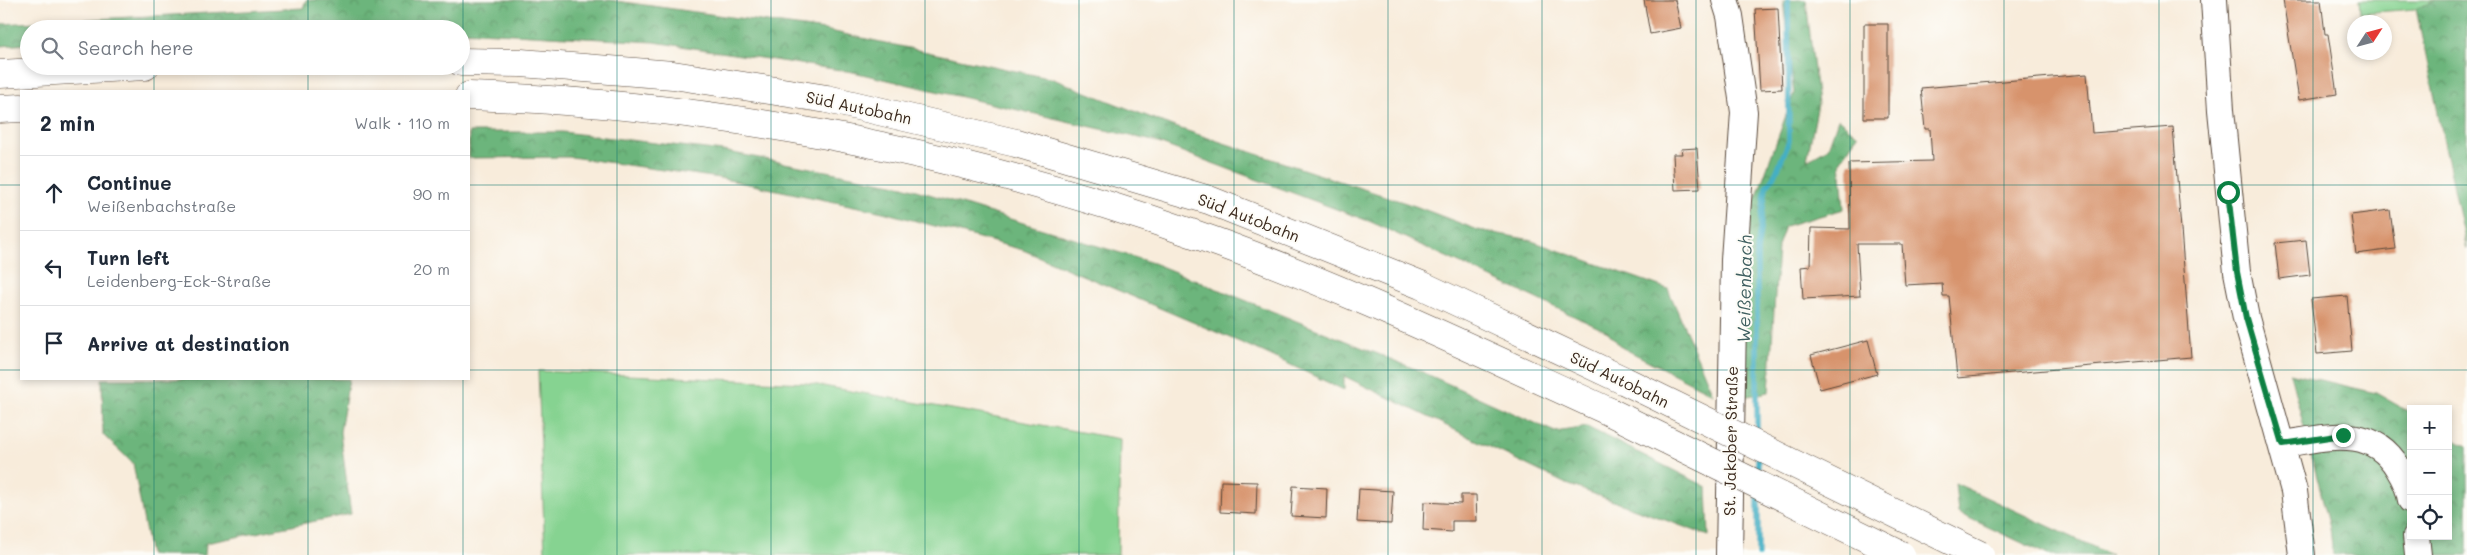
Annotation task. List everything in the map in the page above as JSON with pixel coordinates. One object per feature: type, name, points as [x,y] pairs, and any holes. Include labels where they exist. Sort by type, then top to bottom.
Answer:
[{"type":"highway","name":"Süd Autobahn","points":[[470,62],[521,63],[683,77],[826,99],[1016,143],[1210,200],[1421,285],[1625,380],[1980,555]]},
{"type":"highway","points":[[0,74],[20,73]]},
{"type":"highway","name":"Süd Autobahn","points":[[470,96],[515,97],[669,110],[747,120],[825,134],[1006,174],[1103,203],[1199,235],[1303,275],[1406,318],[1610,412],[1901,555]]},
{"type":"highway","points":[[0,110],[20,108]]},
{"type":"main road","name":"St. Jakober Straße","points":[[1724,0],[1730,16],[1744,112],[1734,260],[1728,555]]},
{"type":"main road","points":[[2214,0],[2222,119],[2237,272],[2246,318],[2283,444],[2294,491],[2302,555]]},
{"type":"main road","points":[[2283,444],[2343,435],[2368,439],[2391,457],[2409,486],[2410,495]]},
{"type":"main road","points":[[2416,540],[2418,555]]},
{"type":"green space","points":[[306,0],[609,0],[825,30],[1053,79],[1172,126],[1415,206],[1478,230],[1526,239],[1668,289],[1713,394],[1621,347],[1608,332],[1371,222],[1153,141],[853,72],[654,42],[470,32],[470,20],[76,20],[303,8]]},
{"type":"green space","points":[[1783,0],[1806,0],[1818,104],[1807,160],[1828,148],[1838,119],[1858,135],[1840,162],[1844,209],[1785,226],[1778,246],[1769,392],[1738,398],[1750,215],[1794,93]]},
{"type":"green space","points":[[2359,0],[2435,0],[2416,9],[2360,13]]},
{"type":"green space","points":[[2435,0],[2467,0],[2467,250],[2416,9]]},
{"type":"green space","points":[[20,23],[20,45],[0,46],[0,24]]},
{"type":"green space","points":[[470,132],[562,132],[723,151],[903,186],[1153,263],[1420,371],[1555,432],[1587,427],[1707,487],[1709,536],[1564,483],[1344,376],[1344,390],[1263,352],[1023,250],[883,212],[719,178],[571,157],[470,158]]},
{"type":"green space","points":[[538,371],[806,383],[1120,439],[1118,555],[545,555]]},
{"type":"green space","points":[[2290,373],[2376,393],[2407,411],[2407,540],[2452,540],[2452,437],[2467,446],[2467,555],[2333,555],[2330,528]]},
{"type":"green space","points":[[102,380],[349,380],[340,432],[351,514],[206,543],[205,555],[150,555],[133,463],[103,435]]},
{"type":"green space","points":[[1955,483],[2111,555],[2048,555],[1958,513]]},
{"type":"building","points":[[1644,0],[1675,0],[1681,28],[1650,34]]},
{"type":"building","points":[[2283,0],[2321,0],[2325,34],[2328,34],[2337,94],[2299,100]]},
{"type":"building","points":[[1778,8],[1782,89],[1760,90],[1755,9]]},
{"type":"building","points":[[1864,24],[1888,24],[1888,118],[1864,118]]},
{"type":"building","points":[[2087,74],[2092,133],[2173,127],[2191,357],[1957,378],[1949,296],[1943,296],[1942,283],[1905,285],[1902,244],[1857,244],[1860,296],[1803,299],[1801,267],[1810,266],[1811,228],[1850,229],[1849,163],[1932,161],[1930,129],[1925,129],[1921,88]]},
{"type":"building","points":[[1697,148],[1700,189],[1675,190],[1673,154],[1682,154],[1681,149]]},
{"type":"building","points":[[2390,210],[2395,249],[2356,254],[2351,215]]},
{"type":"building","points":[[2306,240],[2310,275],[2279,279],[2275,243]]},
{"type":"building","points":[[2347,296],[2352,351],[2317,354],[2311,299]]},
{"type":"building","points":[[1868,340],[1877,374],[1820,389],[1811,355]]},
{"type":"building","points":[[1221,481],[1257,482],[1256,514],[1220,512]]},
{"type":"building","points":[[1293,486],[1327,488],[1326,518],[1291,516]]},
{"type":"building","points":[[1359,489],[1393,491],[1391,524],[1357,522]]},
{"type":"building","points":[[1461,495],[1476,495],[1477,521],[1452,521],[1452,532],[1423,530],[1424,502],[1461,504]]},
{"type":"waterway","name":"Weißenbach","points":[[1757,437],[1757,251],[1766,187],[1776,173],[1789,141],[1788,0]]},
{"type":"waterway","name":"Weißenbach","points":[[1758,453],[1758,477]]},
{"type":"waterway","name":"Weißenbach","points":[[1758,493],[1758,555]]},
{"type":"route","points":[[2228,192],[2237,272],[2246,318],[2283,444],[2343,435]]}]
